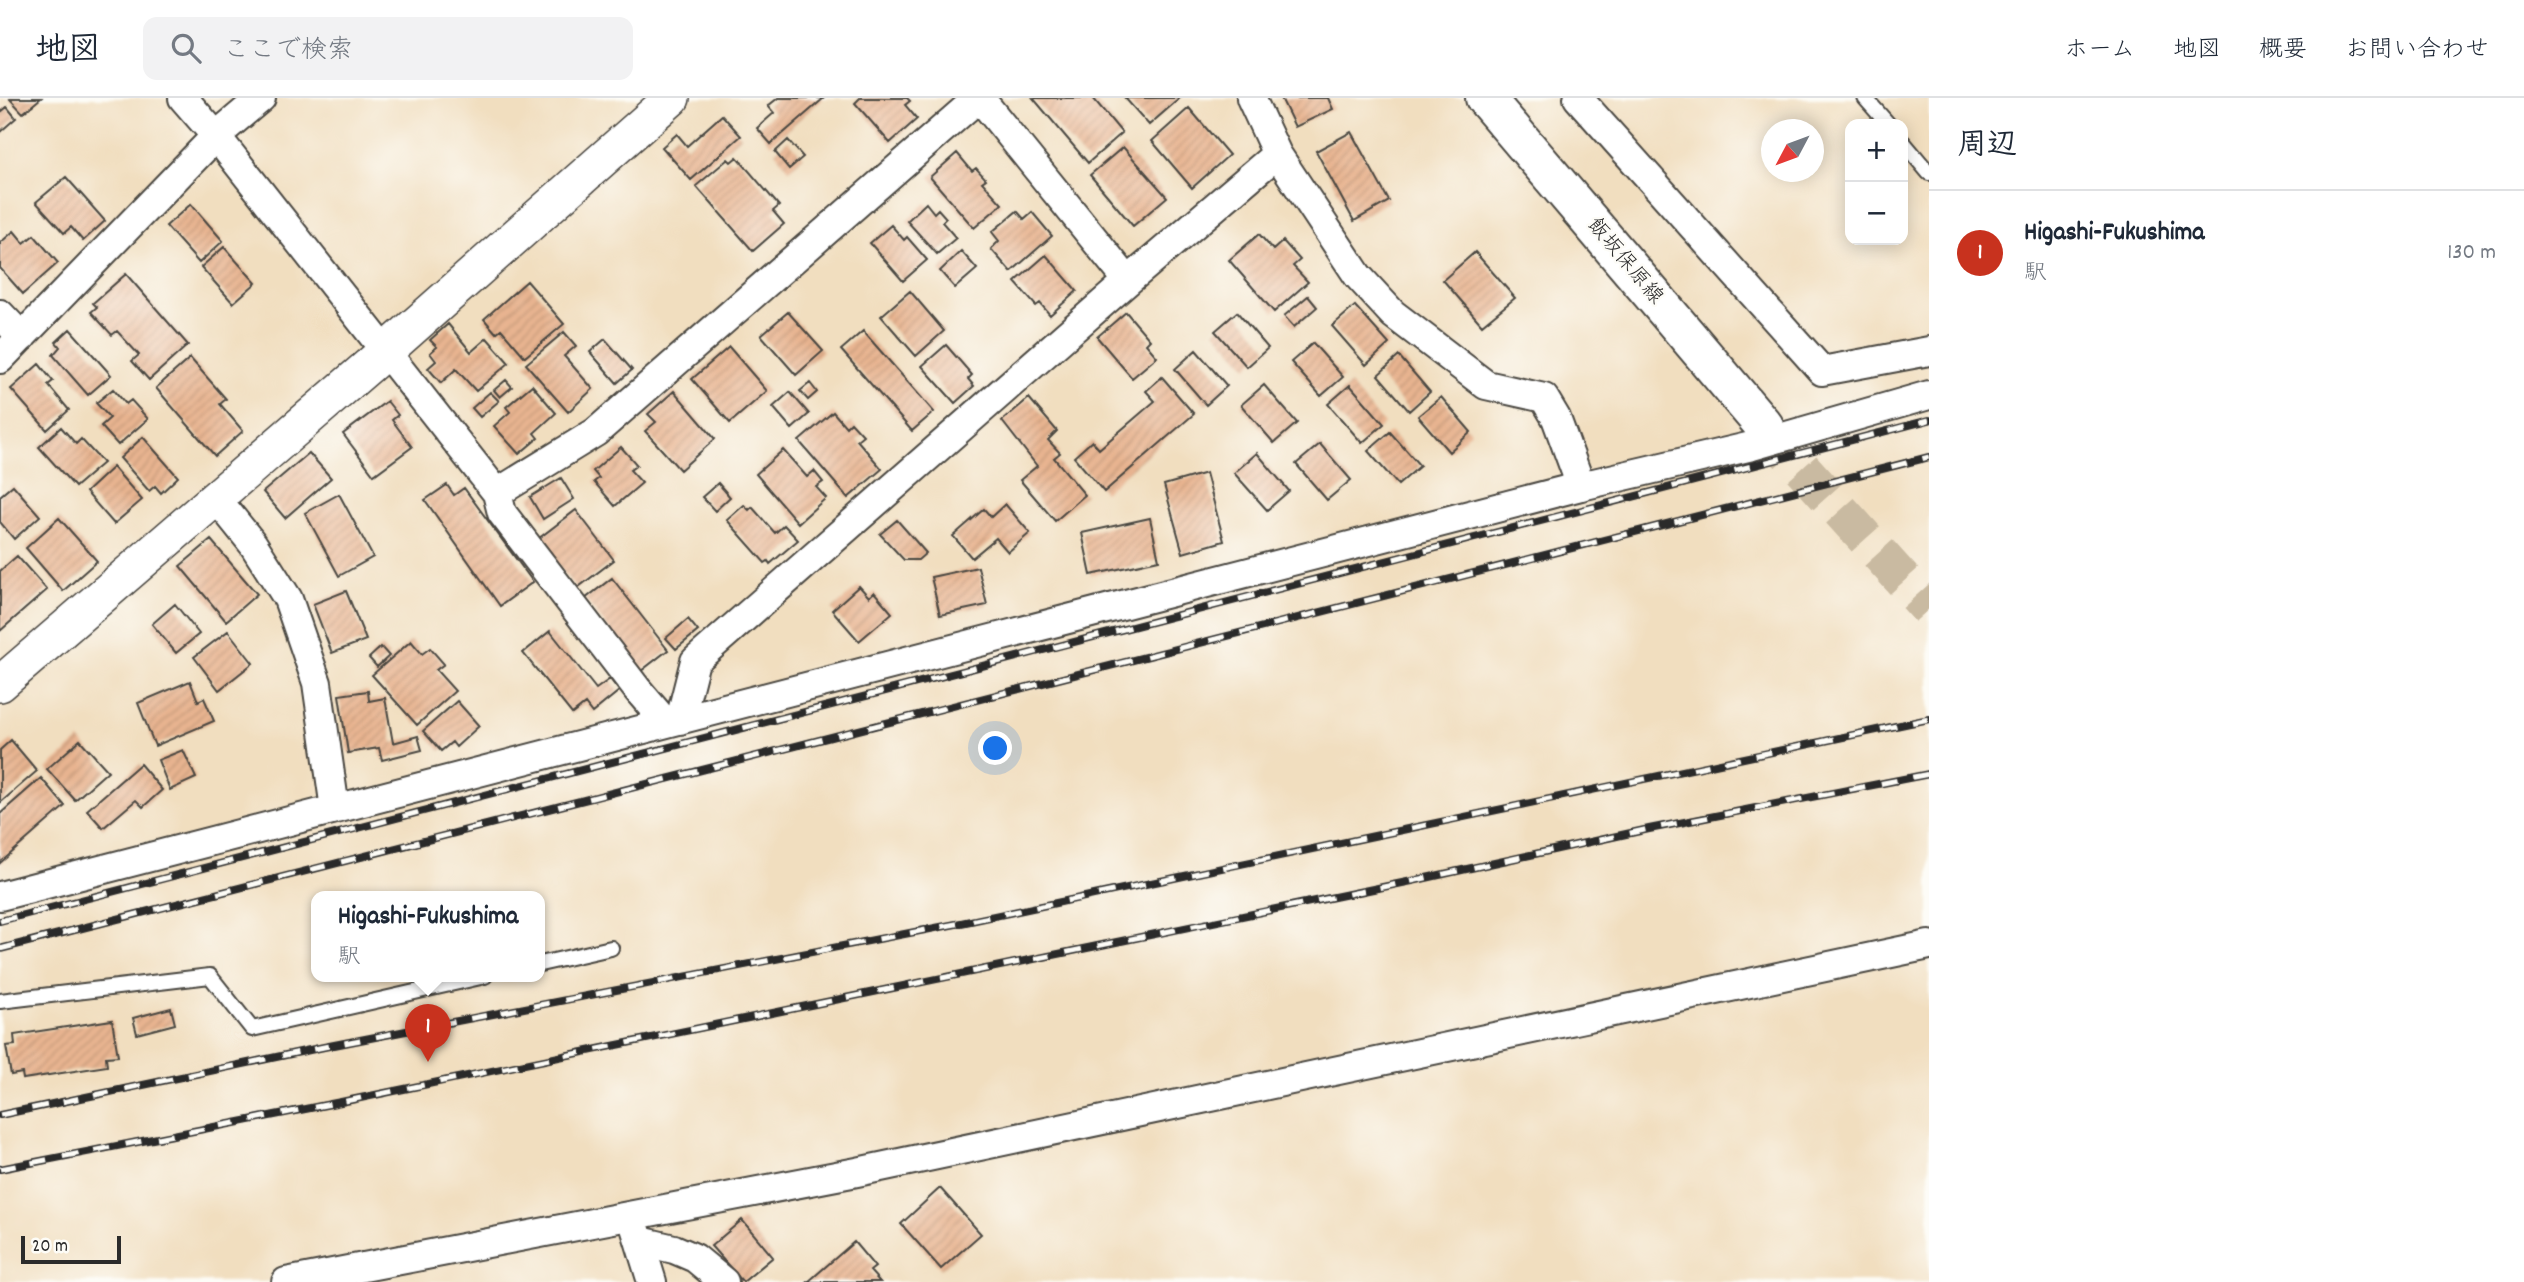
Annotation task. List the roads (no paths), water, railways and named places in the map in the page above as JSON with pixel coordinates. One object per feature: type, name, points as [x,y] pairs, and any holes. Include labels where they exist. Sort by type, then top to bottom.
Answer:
[{"type":"main road","name":"飯坂保原線","points":[[1485,98],[1764,426]]},
{"type":"street","points":[[183,98],[216,136],[497,493],[502,513],[637,689],[673,721]]},
{"type":"street","points":[[0,359],[216,136],[261,98]]},
{"type":"street","points":[[0,683],[386,351],[673,98]]},
{"type":"street","points":[[497,493],[596,432],[979,98],[1128,281]]},
{"type":"street","points":[[1251,98],[1277,154],[1358,276],[1393,314],[1486,385],[1544,398],[1556,418],[1581,486]]},
{"type":"street","points":[[1578,98],[1822,371],[1929,351]]},
{"type":"street","points":[[673,721],[695,661],[1128,281],[1277,154]]},
{"type":"street","points":[[0,314],[22,337]]},
{"type":"street","points":[[0,896],[1581,486],[1752,446],[1929,395]]},
{"type":"street","points":[[216,498],[253,544],[288,599],[317,683],[335,810]]},
{"type":"street","points":[[286,1282],[635,1228],[857,1172],[1929,945]]},
{"type":"street","points":[[635,1228],[652,1282]]},
{"type":"street","points":[[635,1228],[695,1258],[724,1282]]},
{"type":"lane","points":[[1866,98],[1884,119]]},
{"type":"lane","points":[[1908,148],[1929,173]]},
{"type":"lane","points":[[545,963],[611,948]]},
{"type":"lane","points":[[0,1000],[210,976],[252,1029],[459,982]]},
{"type":"tunnel","points":[[1764,426],[1929,609]]},
{"type":"railway","points":[[0,921],[1929,420]]},
{"type":"railway","points":[[0,949],[1929,457]]},
{"type":"railway","points":[[0,1115],[324,1047],[961,923],[1929,719]]},
{"type":"railway","points":[[0,1169],[341,1102],[1412,881],[1649,829],[1929,774]]},
{"type":"place","name":"Higashi-Fukushima","points":[[428,1062]]}]
